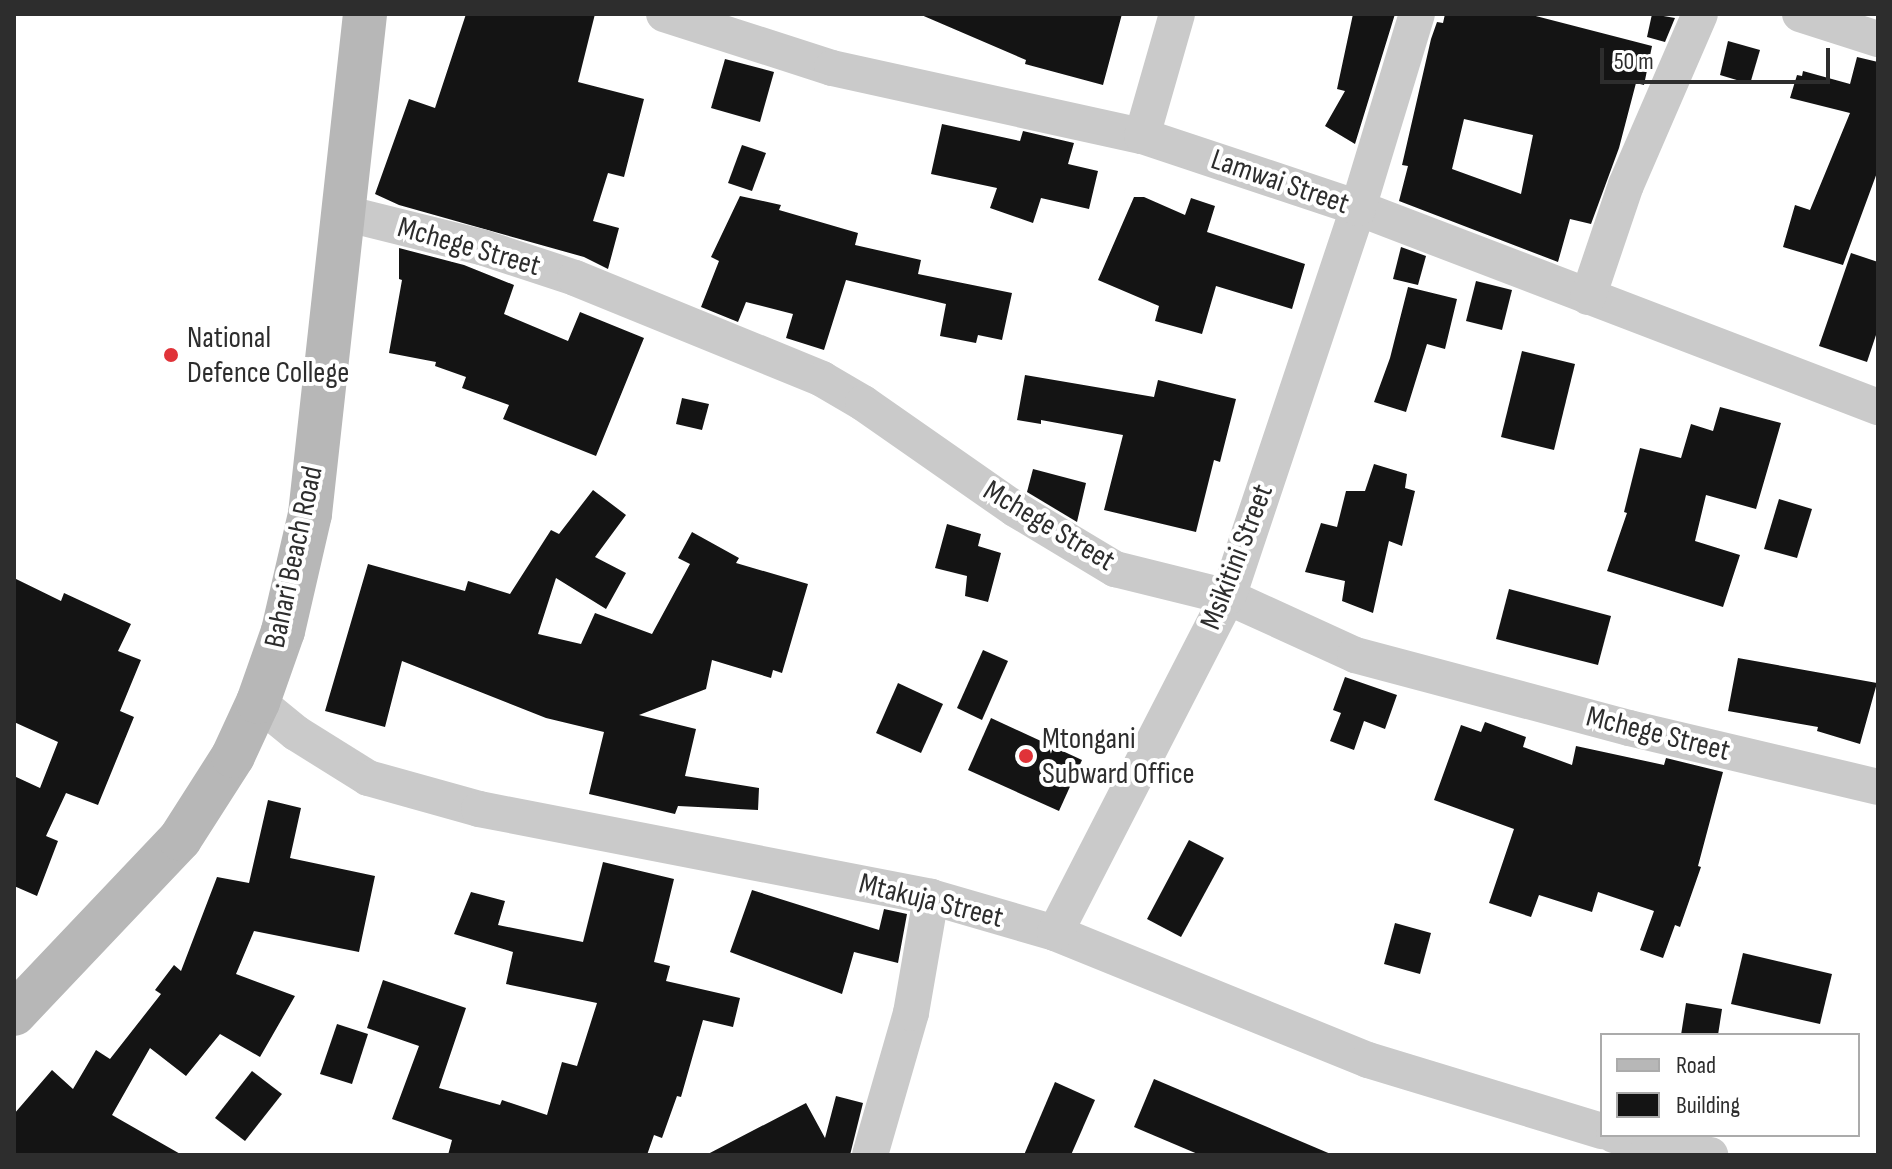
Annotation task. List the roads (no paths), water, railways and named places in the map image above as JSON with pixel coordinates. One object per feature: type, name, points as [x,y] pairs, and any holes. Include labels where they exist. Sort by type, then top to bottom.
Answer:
[{"type":"street","name":"Bahari Beach Road","points":[[14,1014],[180,839],[233,756],[258,702],[283,631],[310,514],[365,14]]},
{"type":"street","name":"Lamwai Street","points":[[664,14],[832,68],[1142,136],[1358,208],[1878,407]]},
{"type":"street","points":[[1142,136],[1177,14]]},
{"type":"street","name":"Msikitini Street","points":[[1055,933],[1228,597],[1358,208],[1417,14]]},
{"type":"street","points":[[1588,297],[1626,185],[1700,14]]},
{"type":"street","points":[[1800,14],[1878,39]]},
{"type":"street","name":"Mchege Street","points":[[344,213],[484,248],[575,278],[822,379],[863,403],[1015,509],[1115,569],[1228,597],[1355,655],[1629,728],[1878,787]]},
{"type":"street","name":"Mtakuja Street","points":[[258,702],[296,733],[368,778],[479,809],[931,897],[1055,933],[1368,1060],[1600,1130]]},
{"type":"street","points":[[870,1155],[911,1013],[931,897]]},
{"type":"street","points":[[1620,1137],[1649,1146],[1710,1155]]},
{"type":"place","name":"National Defence College","points":[[171,355]]},
{"type":"place","name":"Mtongani Subward Office","points":[[1026,756]]}]
